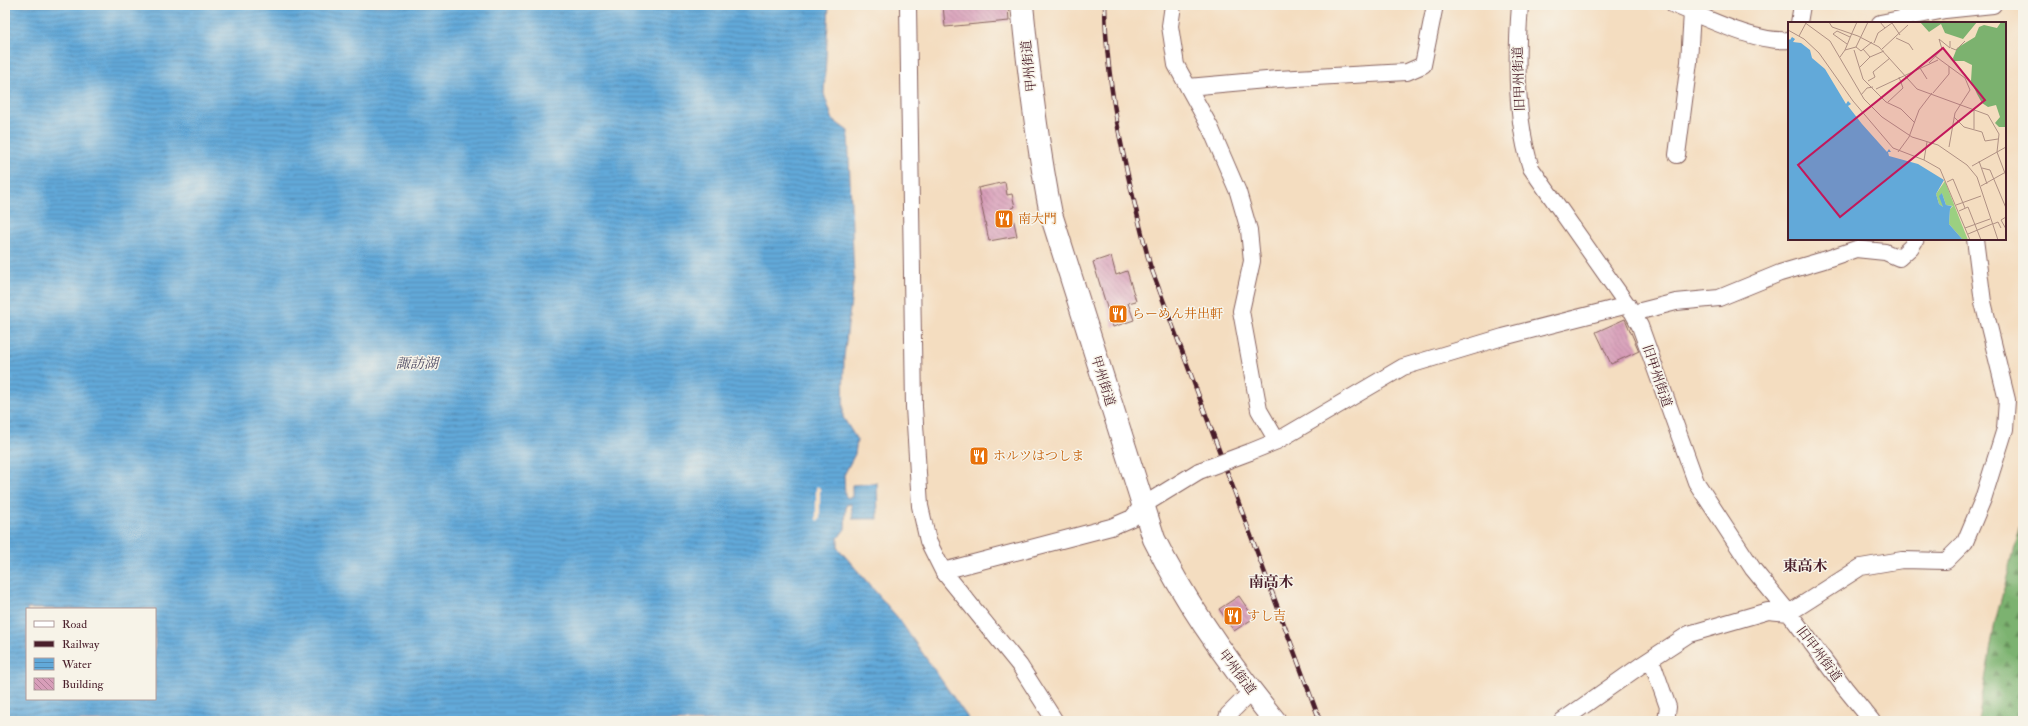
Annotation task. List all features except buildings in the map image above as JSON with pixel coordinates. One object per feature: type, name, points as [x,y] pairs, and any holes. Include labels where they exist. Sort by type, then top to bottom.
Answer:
[{"type":"highway","name":"甲州街道","points":[[1022,5],[1030,84],[1041,166],[1051,214],[1142,506],[1154,539],[1172,576],[1212,639],[1251,692],[1275,721]]},
{"type":"street","points":[[908,5],[914,407],[920,506],[928,541],[943,571],[1020,666],[1055,721]]},
{"type":"street","points":[[1172,5],[1170,26],[1176,65],[1210,127],[1235,185],[1249,230],[1252,261],[1241,311],[1259,410],[1277,441]]},
{"type":"street","points":[[1188,87],[1278,79],[1407,72],[1423,65],[1435,5]]},
{"type":"street","name":"旧甲州街道","points":[[1520,5],[1518,44],[1521,125],[1524,148],[1532,168],[1630,309],[1640,326],[1696,482],[1753,569],[1789,613],[1844,688],[1872,721]]},
{"type":"street","points":[[1674,5],[1746,33],[1775,41],[1788,40]]},
{"type":"street","points":[[1799,22],[1802,5]]},
{"type":"street","points":[[1889,22],[1906,20],[1945,10],[1993,5]]},
{"type":"street","points":[[1677,155],[1689,62],[1692,12]]},
{"type":"street","points":[[943,571],[1110,527],[1132,518],[1142,506],[1200,471],[1277,441],[1403,367],[1503,337],[1630,309],[1676,302],[1719,298],[1780,273],[1856,249],[1885,252],[1899,258],[1911,247],[1915,240]]},
{"type":"street","points":[[1562,721],[1689,634],[1768,611],[1789,613],[1861,567],[1902,560],[1946,561],[1965,542],[1983,500],[2005,429],[2007,400],[1983,302],[1975,240]]},
{"type":"street","points":[[1651,659],[1668,707],[1666,721]]},
{"type":"street","points":[[1226,721],[1228,715],[1251,692]]},
{"type":"green space","points":[[2023,517],[2023,721],[1978,721],[1995,622]]},
{"type":"water","name":"諏訪湖","points":[[5,5],[829,5],[824,94],[833,120],[848,131],[854,277],[844,357],[843,417],[857,440],[855,454],[844,475],[845,495],[848,498],[852,497],[852,485],[877,483],[878,519],[853,519],[851,504],[846,505],[845,529],[838,538],[838,548],[898,618],[970,721],[5,721]]},
{"type":"pier","points":[[817,486],[820,488],[820,519],[817,521],[816,488]]},
{"type":"railway","points":[[1105,5],[1106,38],[1114,104],[1126,169],[1150,265],[1320,721]]},
{"type":"place","name":"南大門","points":[[1004,219]]},
{"type":"place","name":"らーめん井出軒","points":[[1118,314]]},
{"type":"place","name":"ホルツはつしま","points":[[979,456]]},
{"type":"place","name":"すし吉","points":[[1233,616]]},
{"type":"district","name":"東高木","points":[[1805,566]]},
{"type":"district","name":"南高木","points":[[1271,582]]}]
